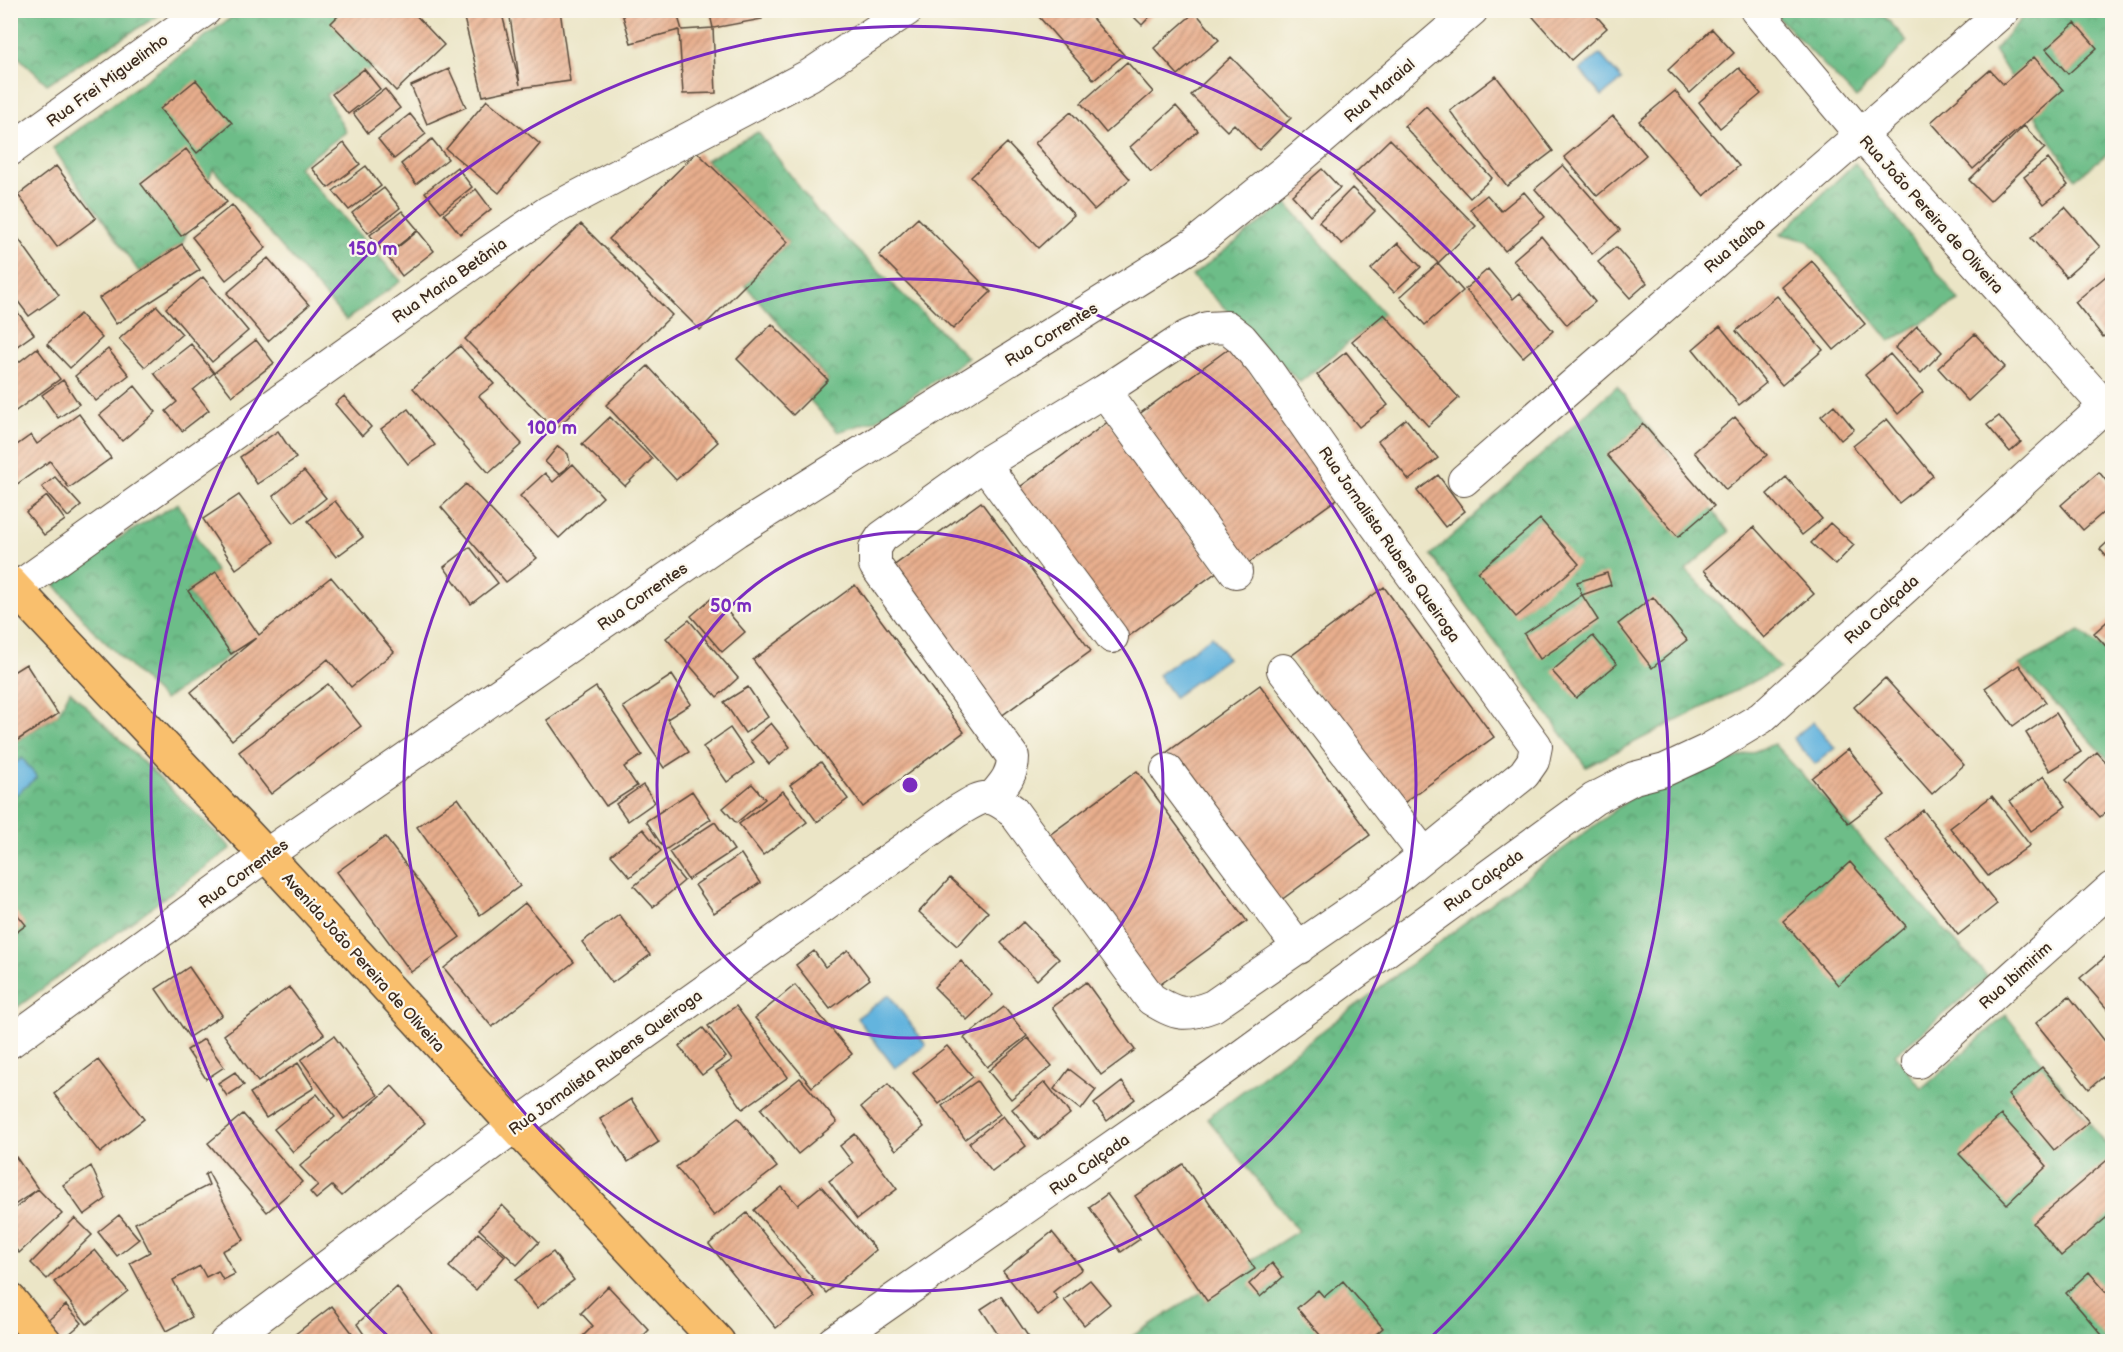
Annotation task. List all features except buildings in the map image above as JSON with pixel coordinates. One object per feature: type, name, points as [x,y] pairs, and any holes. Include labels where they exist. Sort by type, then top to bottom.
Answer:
[{"type":"main road","name":"Avenida João Pereira de Oliveira","points":[[12,588],[266,855],[514,1126],[718,1341]]},
{"type":"main road","points":[[10,1300],[45,1341]]},
{"type":"street","name":"Rua Frei Miguelinho","points":[[10,150],[205,10]]},
{"type":"street","name":"Rua Maraial","points":[[1286,170],[1472,10]]},
{"type":"street","name":"Rua João Pereira de Oliveira","points":[[1756,10],[1861,135],[2110,407]]},
{"type":"street","name":"Rua Itaíba","points":[[1464,480],[2004,10]]},
{"type":"street","name":"Rua Maria Betânia","points":[[12,588],[548,212],[810,75],[889,15]]},
{"type":"street","name":"Rua Correntes","points":[[10,1042],[266,855],[736,531],[1196,243],[1286,170]]},
{"type":"street","name":"Rua Jornalista Rubens Queiroga","points":[[226,1341],[514,1126],[956,812],[982,797],[992,798],[1012,810],[1151,999],[1172,1012],[1194,1013],[1214,1006],[1380,891],[1524,774],[1533,761],[1536,746],[1376,526],[1262,363],[1241,338],[1227,327],[1207,328],[1186,337],[1104,391],[984,464],[882,537],[875,548],[875,565],[1013,757],[1010,775],[992,798]]},
{"type":"street","points":[[1104,391],[1236,572]]},
{"type":"street","name":"Rua Calçada","points":[[833,1341],[1214,1076],[1594,799],[1634,778],[1665,770],[1708,750],[1761,718],[2110,407]]},
{"type":"street","points":[[984,464],[1112,637]]},
{"type":"street","points":[[1283,670],[1424,854]]},
{"type":"street","points":[[1167,770],[1299,948]]},
{"type":"street","name":"Rua Ibimirim","points":[[1918,1062],[2112,888]]},
{"type":"green space","points":[[10,11],[166,11],[47,84],[11,50]]},
{"type":"green space","points":[[240,11],[333,11],[372,68],[326,95],[346,132],[298,167],[401,281],[346,320],[213,169],[182,244],[139,272],[53,148]]},
{"type":"green space","points":[[1772,11],[1880,11],[1907,41],[1856,98]]},
{"type":"green space","points":[[2028,11],[2112,11],[2112,150],[2075,179],[1994,50]]},
{"type":"green space","points":[[758,132],[818,212],[968,358],[876,420],[838,432],[809,399],[828,380],[745,285],[788,242],[706,160]]},
{"type":"green space","points":[[1855,163],[1959,301],[1890,341],[1808,241],[1781,234]]},
{"type":"green space","points":[[1286,203],[1384,314],[1300,382],[1192,276]]},
{"type":"green space","points":[[1617,386],[1729,532],[1686,570],[1780,668],[1586,767],[1431,555]]},
{"type":"green space","points":[[178,503],[216,572],[188,591],[231,654],[164,700],[90,627],[55,585],[109,544]]},
{"type":"green space","points":[[2080,631],[2112,656],[2112,763],[2019,665]]},
{"type":"green space","points":[[70,691],[231,848],[11,1012],[11,745],[58,714]]},
{"type":"green space","points":[[1774,744],[1988,977],[1895,1054],[1922,1089],[2006,1015],[2112,1152],[2112,1341],[1123,1342],[1298,1231],[1207,1118],[1631,798]]},
{"type":"water","points":[[1600,54],[1622,80],[1602,96],[1580,70]]},
{"type":"water","points":[[1212,636],[1227,658],[1174,697],[1158,675]]},
{"type":"water","points":[[1813,722],[1835,748],[1815,764],[1793,738]]},
{"type":"water","points":[[22,758],[37,777],[11,799],[11,767]]},
{"type":"water","points":[[889,995],[926,1045],[895,1068],[857,1018]]}]
